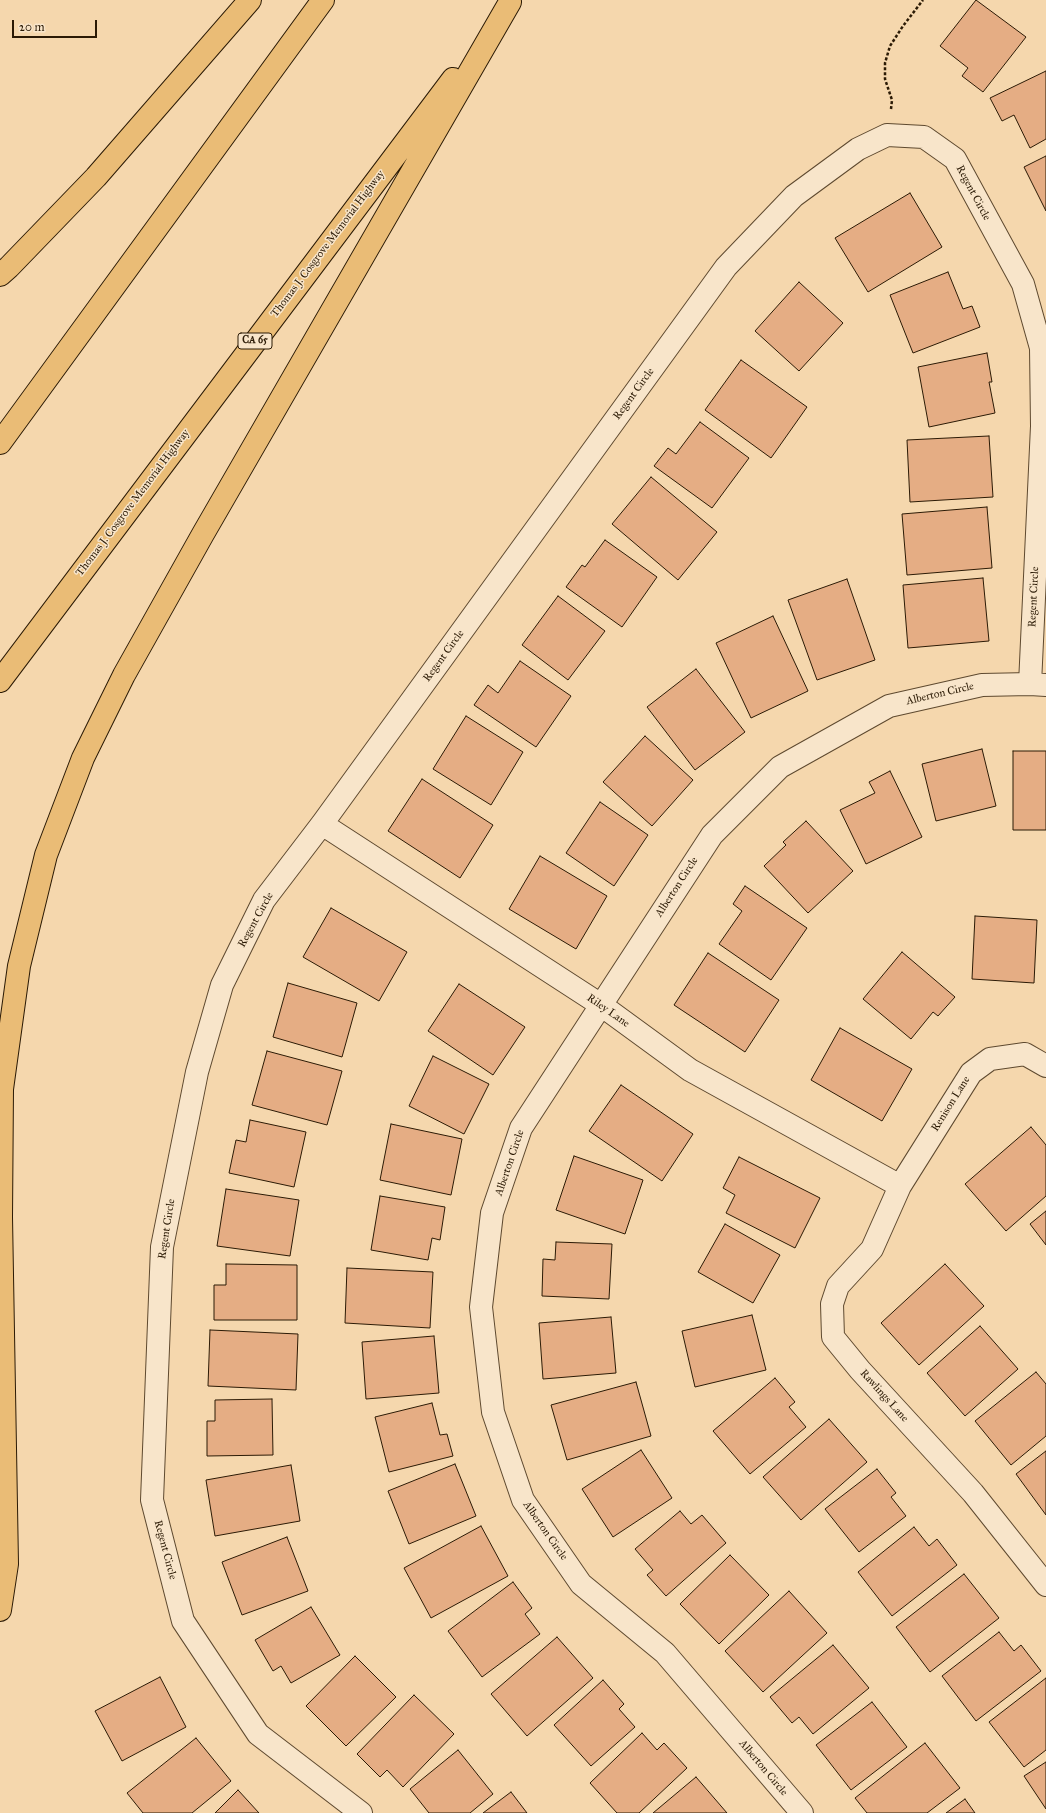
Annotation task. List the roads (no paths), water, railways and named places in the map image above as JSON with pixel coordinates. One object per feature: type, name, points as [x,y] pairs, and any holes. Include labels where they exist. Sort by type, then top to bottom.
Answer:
[{"type":"highway","points":[[0,275],[96,177],[250,0]]},
{"type":"highway","points":[[0,443],[323,0]]},
{"type":"highway","points":[[0,1610],[7,1564],[1,1217],[2,1089],[19,966],[46,855],[83,758],[124,675],[207,527],[511,1]]},
{"type":"highway","name":"Thomas J. Cosgrove Memorial Highway","points":[[0,681],[511,1]]},
{"type":"street","name":"Regent Circle","points":[[361,1813],[258,1734],[183,1621],[152,1500],[162,1247],[196,1072],[222,985],[264,900],[322,824],[726,267],[794,196],[858,149],[887,135],[924,137],[955,159],[1022,284],[1041,348],[1042,426],[1038,684]]},
{"type":"street","name":"Alberton Circle","points":[[802,1813],[666,1653],[581,1584],[523,1500],[493,1412],[481,1307],[492,1213],[521,1128],[712,835],[780,767],[889,706],[982,685],[1038,684]]},
{"type":"street","name":"Riley Lane","points":[[322,824],[601,1005],[690,1070],[900,1186]]},
{"type":"street","name":"Renison Lane","points":[[900,1186],[971,1073],[990,1059],[1025,1054],[1046,1066]]},
{"type":"street","name":"Rawlings Lane","points":[[900,1186],[872,1249],[838,1286],[832,1304],[833,1337],[860,1370],[973,1493],[1046,1585]]}]
